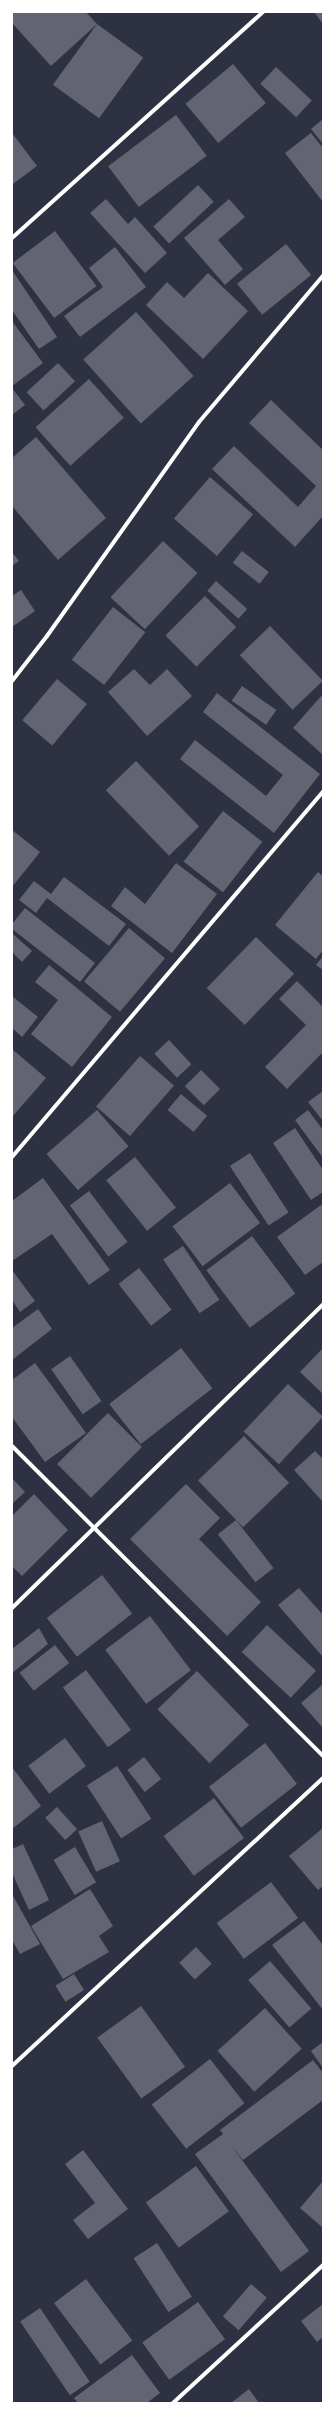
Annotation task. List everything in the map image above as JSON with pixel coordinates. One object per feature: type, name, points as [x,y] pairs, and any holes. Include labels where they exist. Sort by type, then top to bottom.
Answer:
[{"type":"street","points":[[12,238],[264,12]]},
{"type":"street","points":[[12,681],[47,636],[199,422],[323,276]]},
{"type":"street","points":[[12,1157],[323,792]]},
{"type":"street","points":[[12,1608],[323,1304]]},
{"type":"street","points":[[12,1446],[323,1756]]},
{"type":"street","points":[[12,2066],[323,1778]]},
{"type":"street","points":[[174,2403],[323,2265]]},
{"type":"building","points":[[12,12],[86,12],[97,24],[51,66],[12,23]]},
{"type":"building","points":[[314,12],[323,12],[323,24]]},
{"type":"building","points":[[97,24],[143,58],[99,118],[53,85]]},
{"type":"building","points":[[233,64],[266,103],[218,143],[186,104]]},
{"type":"building","points":[[276,67],[312,100],[296,117],[260,84]]},
{"type":"building","points":[[176,115],[207,156],[139,207],[108,166]]},
{"type":"building","points":[[323,119],[323,144],[311,129]]},
{"type":"building","points":[[12,133],[37,166],[13,184],[12,183]]},
{"type":"building","points":[[311,133],[323,148],[323,202],[285,153]]},
{"type":"building","points":[[198,185],[214,202],[169,243],[153,227]]},
{"type":"building","points":[[106,199],[128,224],[135,217],[167,253],[145,273],[90,213]]},
{"type":"building","points":[[229,199],[245,217],[218,240],[243,269],[225,285],[184,238]]},
{"type":"building","points":[[55,231],[97,286],[54,318],[13,263]]},
{"type":"building","points":[[286,244],[311,275],[262,315],[237,284]]},
{"type":"building","points":[[115,247],[146,287],[80,337],[64,316],[103,287],[89,268]]},
{"type":"building","points":[[12,270],[57,337],[39,349],[12,310]]},
{"type":"building","points":[[208,273],[248,311],[203,359],[146,305],[167,282],[184,298]]},
{"type":"building","points":[[136,312],[194,376],[141,423],[83,360]]},
{"type":"building","points":[[12,321],[43,363],[12,386]]},
{"type":"building","points":[[58,363],[75,381],[44,411],[27,392]]},
{"type":"building","points":[[89,379],[124,418],[70,466],[35,427]]},
{"type":"building","points":[[12,388],[25,405],[12,415]]},
{"type":"building","points":[[271,400],[323,450],[323,516],[295,547],[212,469],[234,446],[298,507],[316,486],[249,423]]},
{"type":"building","points":[[36,437],[106,518],[58,560],[12,506],[12,458]]},
{"type":"building","points":[[210,477],[253,514],[217,556],[174,519]]},
{"type":"building","points":[[163,541],[197,573],[145,629],[110,597]]},
{"type":"building","points":[[242,551],[269,572],[260,584],[233,563]]},
{"type":"building","points":[[12,552],[19,561],[12,566]]},
{"type":"building","points":[[216,581],[247,609],[239,619],[207,591]]},
{"type":"building","points":[[21,590],[35,611],[12,627],[12,596]]},
{"type":"building","points":[[205,596],[236,627],[197,667],[165,636]]},
{"type":"building","points":[[113,607],[145,632],[104,685],[72,660]]},
{"type":"building","points":[[270,626],[323,681],[293,710],[240,655]]},
{"type":"building","points":[[134,669],[150,685],[167,669],[192,696],[147,736],[108,692]]},
{"type":"building","points":[[57,679],[87,704],[52,745],[22,720]]},
{"type":"building","points":[[242,686],[276,710],[266,725],[232,701]]},
{"type":"building","points":[[217,693],[320,774],[274,833],[180,759],[195,740],[266,796],[283,775],[203,712]]},
{"type":"building","points":[[323,694],[323,755],[293,728]]},
{"type":"building","points":[[136,761],[199,826],[169,856],[106,790]]},
{"type":"building","points":[[223,811],[262,842],[223,892],[184,861]]},
{"type":"building","points":[[12,830],[40,852],[12,887]]},
{"type":"building","points":[[176,863],[217,894],[172,953],[111,906],[125,887],[145,904]]},
{"type":"building","points":[[318,872],[323,876],[323,950],[316,959],[275,925]]},
{"type":"building","points":[[64,877],[126,924],[109,946],[47,898],[36,913],[19,900],[34,881],[51,894]]},
{"type":"building","points":[[25,908],[95,963],[80,982],[12,929],[12,924]]},
{"type":"building","points":[[129,928],[165,958],[120,1012],[84,982]]},
{"type":"building","points":[[13,934],[32,951],[22,962],[12,952]]},
{"type":"building","points":[[256,937],[294,974],[245,1025],[207,988]]},
{"type":"building","points":[[323,956],[323,970],[316,965]]},
{"type":"building","points":[[49,965],[112,1017],[72,1067],[31,1034],[58,1000],[35,982]]},
{"type":"building","points":[[297,981],[323,1007],[323,1052],[287,1089],[265,1067],[306,1025],[279,999]]},
{"type":"building","points":[[12,996],[38,1017],[22,1037],[12,1028]]},
{"type":"building","points":[[169,1040],[192,1064],[177,1078],[154,1054]]},
{"type":"building","points":[[12,1049],[46,1078],[12,1117]]},
{"type":"building","points":[[140,1056],[174,1086],[130,1136],[96,1107]]},
{"type":"building","points":[[201,1070],[220,1089],[204,1105],[185,1086]]},
{"type":"building","points":[[323,1091],[323,1121],[308,1102]]},
{"type":"building","points":[[181,1094],[207,1116],[194,1132],[168,1110]]},
{"type":"building","points":[[97,1110],[128,1146],[78,1190],[46,1154]]},
{"type":"building","points":[[308,1110],[323,1130],[323,1158],[295,1120]]},
{"type":"building","points":[[295,1128],[323,1170],[323,1192],[311,1200],[273,1143]]},
{"type":"building","points":[[250,1153],[289,1213],[269,1226],[230,1166]]},
{"type":"building","points":[[135,1157],[176,1208],[147,1231],[106,1180]]},
{"type":"building","points":[[43,1178],[110,1270],[89,1285],[52,1234],[12,1261],[12,1201]]},
{"type":"building","points":[[230,1183],[260,1223],[203,1266],[172,1226]]},
{"type":"building","points":[[89,1191],[128,1242],[108,1257],[70,1205]]},
{"type":"building","points":[[321,1205],[323,1208],[323,1262],[305,1275],[277,1237]]},
{"type":"building","points":[[252,1236],[295,1294],[250,1328],[206,1270]]},
{"type":"building","points":[[183,1246],[219,1300],[199,1313],[163,1259]]},
{"type":"building","points":[[139,1268],[172,1310],[151,1326],[119,1284]]},
{"type":"building","points":[[12,1270],[35,1301],[20,1312],[12,1300]]},
{"type":"building","points":[[38,1309],[52,1329],[12,1360],[12,1328]]},
{"type":"building","points":[[181,1348],[212,1388],[141,1444],[109,1404]]},
{"type":"building","points":[[323,1348],[323,1394],[300,1372]]},
{"type":"building","points":[[70,1356],[102,1401],[83,1414],[51,1369]]},
{"type":"building","points":[[35,1363],[86,1433],[45,1462],[12,1417],[12,1380]]},
{"type":"building","points":[[288,1384],[323,1417],[279,1464],[244,1432]]},
{"type":"building","points":[[108,1413],[142,1447],[91,1498],[57,1464]]},
{"type":"building","points":[[244,1436],[289,1483],[243,1527],[198,1480]]},
{"type":"building","points":[[315,1451],[323,1459],[323,1502],[294,1470]]},
{"type":"building","points":[[12,1478],[25,1492],[12,1504]]},
{"type":"building","points":[[186,1484],[220,1518],[199,1539],[261,1602],[227,1636],[130,1539]]},
{"type":"building","points":[[34,1494],[68,1530],[22,1576],[12,1566],[12,1516]]},
{"type":"building","points":[[236,1520],[274,1568],[255,1582],[218,1534]]},
{"type":"building","points":[[102,1575],[132,1614],[77,1657],[47,1618]]},
{"type":"building","points":[[299,1588],[323,1615],[323,1657],[278,1605]]},
{"type":"building","points":[[150,1616],[191,1670],[146,1704],[105,1650]]},
{"type":"building","points":[[267,1625],[316,1671],[291,1698],[242,1652]]},
{"type":"building","points":[[39,1628],[48,1644],[12,1673],[12,1649]]},
{"type":"building","points":[[55,1645],[69,1663],[34,1691],[20,1673]]},
{"type":"building","points":[[86,1670],[131,1730],[108,1747],[63,1687]]},
{"type":"building","points":[[197,1671],[249,1725],[210,1763],[157,1709]]},
{"type":"building","points":[[323,1684],[323,1728],[301,1703]]},
{"type":"building","points":[[65,1738],[86,1766],[49,1794],[28,1766]]},
{"type":"building","points":[[265,1743],[297,1784],[241,1828],[209,1787]]},
{"type":"building","points":[[144,1757],[161,1779],[145,1792],[127,1770]]},
{"type":"building","points":[[117,1766],[151,1819],[121,1838],[87,1786]]},
{"type":"building","points":[[12,1767],[41,1806],[12,1829]]},
{"type":"building","points":[[214,1798],[244,1838],[194,1876],[164,1836]]},
{"type":"building","points":[[57,1807],[77,1829],[65,1840],[45,1818]]},
{"type":"building","points":[[102,1821],[120,1861],[96,1872],[78,1832]]},
{"type":"building","points":[[323,1828],[323,1886],[318,1890],[289,1856]]},
{"type":"building","points":[[23,1844],[49,1900],[29,1910],[12,1873],[12,1849]]},
{"type":"building","points":[[75,1847],[96,1882],[75,1895],[54,1860]]},
{"type":"building","points":[[271,1882],[298,1918],[244,1959],[217,1923]]},
{"type":"building","points":[[90,1889],[113,1926],[99,1936],[109,1952],[63,1979],[31,1926]]},
{"type":"building","points":[[12,1894],[40,1944],[20,1954],[12,1940]]},
{"type":"building","points":[[304,1921],[323,1945],[323,2010],[272,1945]]},
{"type":"building","points":[[196,1947],[212,1964],[195,1980],[179,1963]]},
{"type":"building","points":[[270,1961],[311,2009],[289,2028],[248,1980]]},
{"type":"building","points":[[74,1974],[84,1990],[65,2002],[55,1986]]},
{"type":"building","points":[[141,2006],[185,2067],[141,2098],[97,2038]]},
{"type":"building","points":[[265,2008],[302,2049],[254,2092],[217,2051]]},
{"type":"building","points":[[323,2042],[323,2068],[311,2051]]},
{"type":"building","points":[[210,2059],[244,2103],[186,2149],[152,2105]]},
{"type":"building","points":[[313,2060],[323,2073],[323,2100],[243,2160],[231,2145],[309,2251],[281,2272],[195,2154],[223,2134],[220,2130]]},
{"type":"building","points":[[83,2150],[128,2209],[88,2239],[73,2220],[95,2203],[65,2164]]},
{"type":"building","points":[[196,2166],[229,2211],[179,2248],[146,2202]]},
{"type":"building","points":[[323,2181],[323,2228],[300,2208]]},
{"type":"building","points":[[157,2243],[192,2297],[168,2312],[134,2258]]},
{"type":"building","points":[[86,2279],[132,2340],[100,2365],[54,2303]]},
{"type":"building","points":[[251,2284],[267,2298],[239,2330],[223,2316]]},
{"type":"building","points":[[198,2302],[225,2339],[169,2380],[142,2343]]},
{"type":"building","points":[[323,2304],[323,2337],[317,2342],[301,2321]]},
{"type":"building","points":[[40,2308],[90,2382],[70,2395],[20,2321]]},
{"type":"building","points":[[132,2355],[160,2393],[147,2403],[78,2403],[74,2398]]},
{"type":"building","points":[[249,2389],[259,2403],[231,2403]]}]
